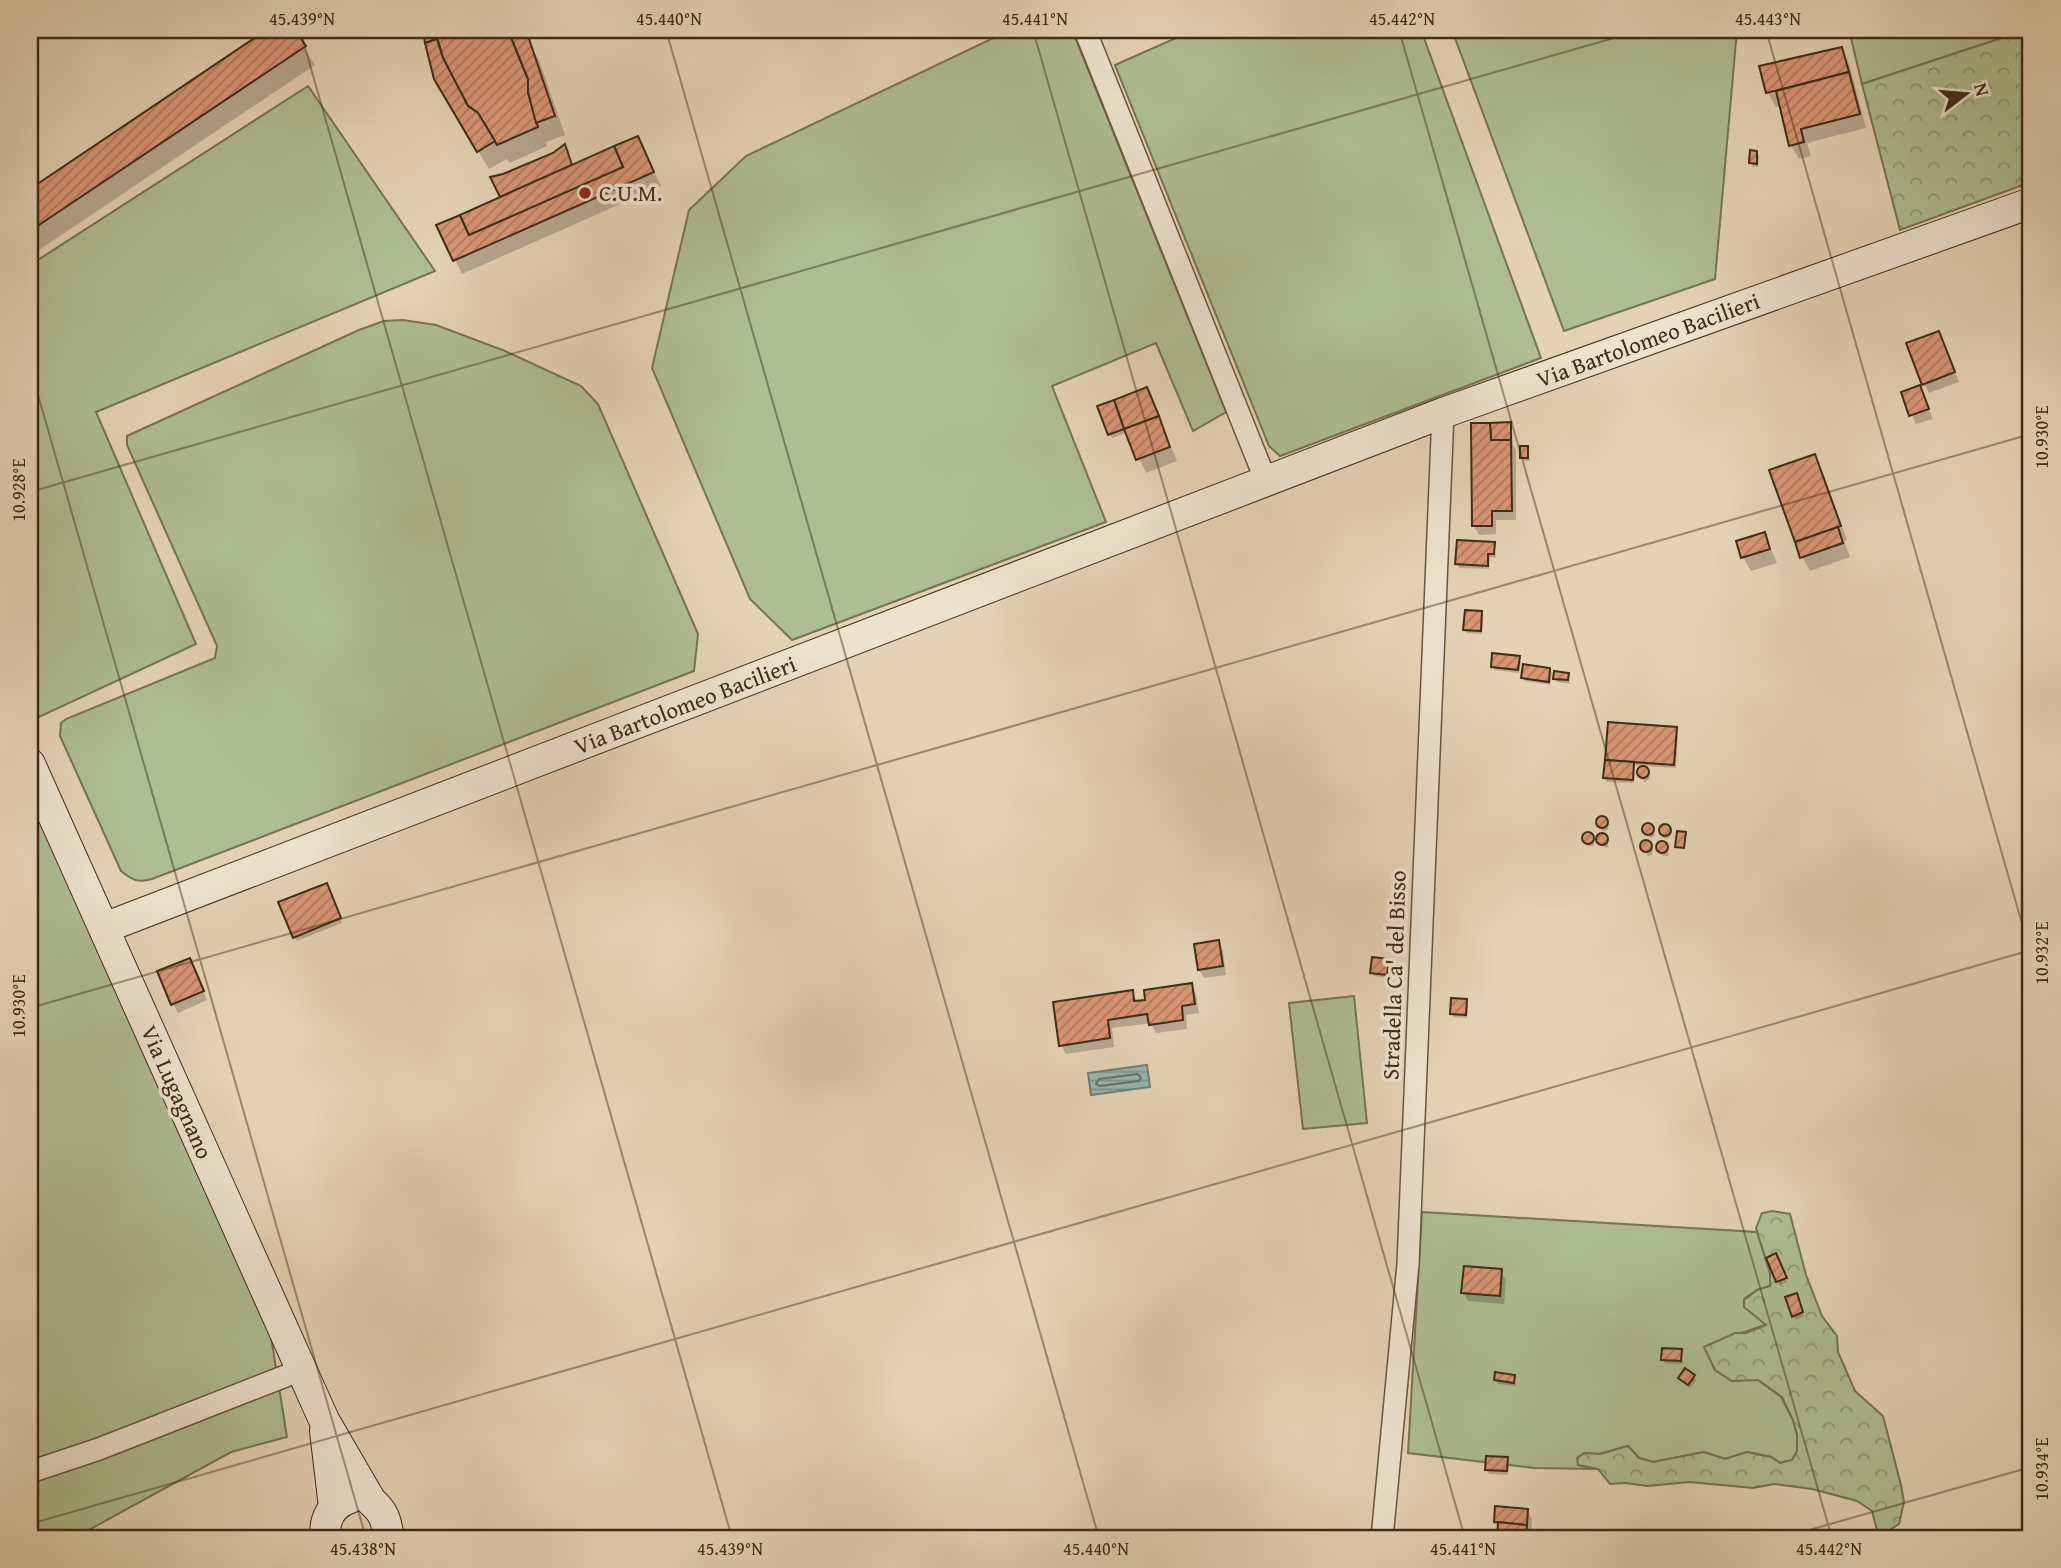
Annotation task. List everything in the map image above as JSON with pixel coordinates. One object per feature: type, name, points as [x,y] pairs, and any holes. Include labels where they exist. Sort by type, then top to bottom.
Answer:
[{"type":"street","points":[[1085,30],[1266,481]]},
{"type":"street","name":"Via Bartolomeo Bacilieri","points":[[104,928],[1443,413],[2031,203]]},
{"type":"street","name":"Stradella Ca' del Bisso","points":[[1382,1538],[1408,1264],[1443,413]]},
{"type":"street","name":"Via Lugagnano","points":[[30,764],[324,1420],[371,1501],[382,1510],[388,1522],[388,1537]]},
{"type":"street","points":[[30,1472],[99,1449],[301,1370]]},
{"type":"street","name":"Via Lugagnano","points":[[324,1420],[325,1528]]},
{"type":"street","name":"Via Lugagnano","points":[[325,1528],[352,1498],[371,1501]]},
{"type":"green space","points":[[1010,30],[1072,30],[1226,412],[1193,431],[1156,343],[1052,386],[1106,522],[792,640],[750,599],[652,368],[689,210],[746,156]]},
{"type":"green space","points":[[1194,30],[1421,30],[1541,358],[1280,456],[1269,446],[1115,65]]},
{"type":"green space","points":[[1452,30],[1737,30],[1715,279],[1564,331]]},
{"type":"green space","points":[[1849,30],[2026,30],[1862,84]]},
{"type":"green space","points":[[2031,30],[2031,182],[1900,230],[1862,84]]},
{"type":"green space","points":[[308,86],[435,271],[96,412],[196,644],[39,717],[30,697],[30,265]]},
{"type":"green space","points":[[403,320],[436,325],[505,351],[581,386],[598,404],[698,634],[694,671],[152,879],[132,879],[121,871],[60,736],[61,723],[215,658],[217,646],[127,445],[127,436],[359,330],[384,321]]},
{"type":"green space","points":[[30,789],[268,1318],[287,1437],[231,1452],[74,1538],[30,1538]]},
{"type":"green space","points":[[1354,996],[1367,1123],[1303,1129],[1289,1003]]},
{"type":"green space","points":[[1772,1211],[1790,1214],[1806,1275],[1822,1316],[1837,1336],[1838,1352],[1855,1391],[1883,1416],[1904,1502],[1899,1524],[1882,1535],[1877,1530],[1872,1511],[1857,1501],[1812,1489],[1774,1484],[1753,1488],[1689,1482],[1648,1486],[1610,1484],[1598,1469],[1578,1465],[1577,1458],[1584,1453],[1600,1454],[1628,1446],[1639,1458],[1653,1462],[1704,1452],[1725,1459],[1747,1452],[1771,1457],[1780,1463],[1792,1460],[1797,1451],[1797,1435],[1782,1397],[1758,1380],[1732,1381],[1715,1370],[1704,1347],[1735,1333],[1746,1333],[1766,1325],[1744,1307],[1744,1300],[1757,1290],[1770,1286],[1770,1273],[1756,1228],[1762,1213]]},
{"type":"green space","points":[[1422,1212],[1757,1232],[1770,1273],[1770,1286],[1757,1290],[1744,1299],[1744,1307],[1767,1324],[1705,1347],[1715,1370],[1732,1381],[1757,1379],[1781,1397],[1793,1420],[1797,1435],[1797,1452],[1792,1460],[1780,1463],[1771,1457],[1747,1452],[1725,1459],[1704,1452],[1653,1462],[1639,1458],[1628,1446],[1599,1454],[1584,1453],[1578,1465],[1598,1469],[1534,1468],[1408,1453]]},
{"type":"water","points":[[1147,1065],[1150,1087],[1091,1095],[1088,1073]]},
{"type":"building","points":[[256,30],[295,30],[306,46],[30,231],[30,189],[259,35]]},
{"type":"building","points":[[423,30],[435,30],[437,39],[425,43]]},
{"type":"building","points":[[435,30],[508,30],[528,79],[528,92],[538,127],[497,145],[478,113],[468,106],[456,84],[443,58]]},
{"type":"building","points":[[508,30],[523,30],[529,39],[555,116],[536,123],[528,92],[528,79]]},
{"type":"building","points":[[437,39],[443,58],[468,106],[478,113],[495,141],[477,152],[434,79],[425,43]]},
{"type":"building","points":[[1842,47],[1849,72],[1766,93],[1759,66]]},
{"type":"building","points":[[1849,72],[1860,114],[1801,129],[1804,142],[1789,146],[1776,91]]},
{"type":"building","name":"C.U.M.","points":[[638,136],[654,172],[453,261],[436,225],[460,215],[469,235],[623,167],[614,146]]},
{"type":"building","points":[[565,144],[572,165],[500,197],[490,177],[553,153]]},
{"type":"building","points":[[614,146],[623,167],[469,235],[460,215]]},
{"type":"building","points":[[1750,150],[1757,151],[1757,164],[1749,163]]},
{"type":"building","points":[[1939,331],[1955,372],[1922,385],[1906,343]]},
{"type":"building","points":[[1920,385],[1929,409],[1909,416],[1901,392]]},
{"type":"building","points":[[1147,387],[1159,416],[1124,429],[1114,400]]},
{"type":"building","points":[[1114,400],[1124,429],[1108,435],[1097,406]]},
{"type":"building","points":[[1159,416],[1170,447],[1136,460],[1124,429]]},
{"type":"building","points":[[1511,422],[1511,440],[1491,440],[1490,423]]},
{"type":"building","points":[[1471,423],[1490,423],[1491,440],[1511,440],[1512,511],[1492,511],[1492,526],[1472,526]]},
{"type":"building","points":[[1520,446],[1528,446],[1528,458],[1520,458]]},
{"type":"building","points":[[1815,454],[1841,526],[1795,542],[1769,470]]},
{"type":"building","points":[[1838,527],[1843,543],[1800,558],[1795,542]]},
{"type":"building","points":[[1765,532],[1770,549],[1741,558],[1736,541]]},
{"type":"building","points":[[1457,540],[1495,542],[1494,554],[1488,554],[1488,566],[1455,564]]},
{"type":"building","points":[[1465,610],[1482,611],[1481,631],[1463,630]]},
{"type":"building","points":[[1492,653],[1520,656],[1518,670],[1491,667]]},
{"type":"building","points":[[1523,664],[1550,668],[1549,682],[1521,678]]},
{"type":"building","points":[[1554,671],[1569,673],[1568,680],[1553,679]]},
{"type":"building","points":[[1608,722],[1677,727],[1674,765],[1605,760]]},
{"type":"building","points":[[1605,760],[1634,762],[1633,780],[1603,778]]},
{"type":"building","points":[[1643,766],[1649,772],[1643,778],[1637,772]]},
{"type":"building","points":[[1602,816],[1608,822],[1602,828],[1596,822]]},
{"type":"building","points":[[1648,823],[1654,829],[1648,835],[1642,829]]},
{"type":"building","points":[[1665,824],[1671,830],[1665,836],[1659,830]]},
{"type":"building","points":[[1677,831],[1686,832],[1684,848],[1675,847]]},
{"type":"building","points":[[1588,832],[1594,838],[1588,844],[1582,838]]},
{"type":"building","points":[[1602,833],[1608,839],[1602,845],[1596,839]]},
{"type":"building","points":[[1646,840],[1652,846],[1646,852],[1640,846]]},
{"type":"building","points":[[1662,841],[1668,847],[1662,853],[1656,847]]},
{"type":"building","points":[[327,883],[341,918],[293,938],[278,902]]},
{"type":"building","points":[[1219,940],[1223,966],[1198,970],[1194,944]]},
{"type":"building","points":[[1372,957],[1389,959],[1387,975],[1370,973]]},
{"type":"building","points":[[190,958],[204,991],[171,1005],[157,971]]},
{"type":"building","points":[[1192,983],[1195,1004],[1182,1006],[1183,1020],[1149,1025],[1147,1014],[1108,1020],[1110,1038],[1059,1046],[1053,1002],[1133,990],[1134,1001],[1145,1000],[1144,990]]},
{"type":"building","points":[[1451,998],[1467,999],[1466,1015],[1450,1014]]},
{"type":"building","points":[[1776,1253],[1787,1278],[1776,1282],[1766,1258]]},
{"type":"building","points":[[1464,1266],[1502,1269],[1500,1296],[1461,1293]]},
{"type":"building","points":[[1797,1293],[1803,1312],[1792,1317],[1785,1297]]},
{"type":"building","points":[[1662,1348],[1682,1349],[1681,1361],[1661,1360]]},
{"type":"building","points":[[1685,1368],[1695,1375],[1688,1385],[1678,1378]]},
{"type":"building","points":[[1495,1372],[1515,1375],[1514,1383],[1494,1380]]},
{"type":"building","points":[[1486,1456],[1508,1457],[1507,1471],[1485,1470]]},
{"type":"building","points":[[1495,1506],[1528,1509],[1527,1525],[1494,1522]]},
{"type":"building","points":[[1498,1522],[1527,1525],[1526,1538],[1497,1538]]},
{"type":"place","name":"C.U.M.","points":[[585,193]]}]
